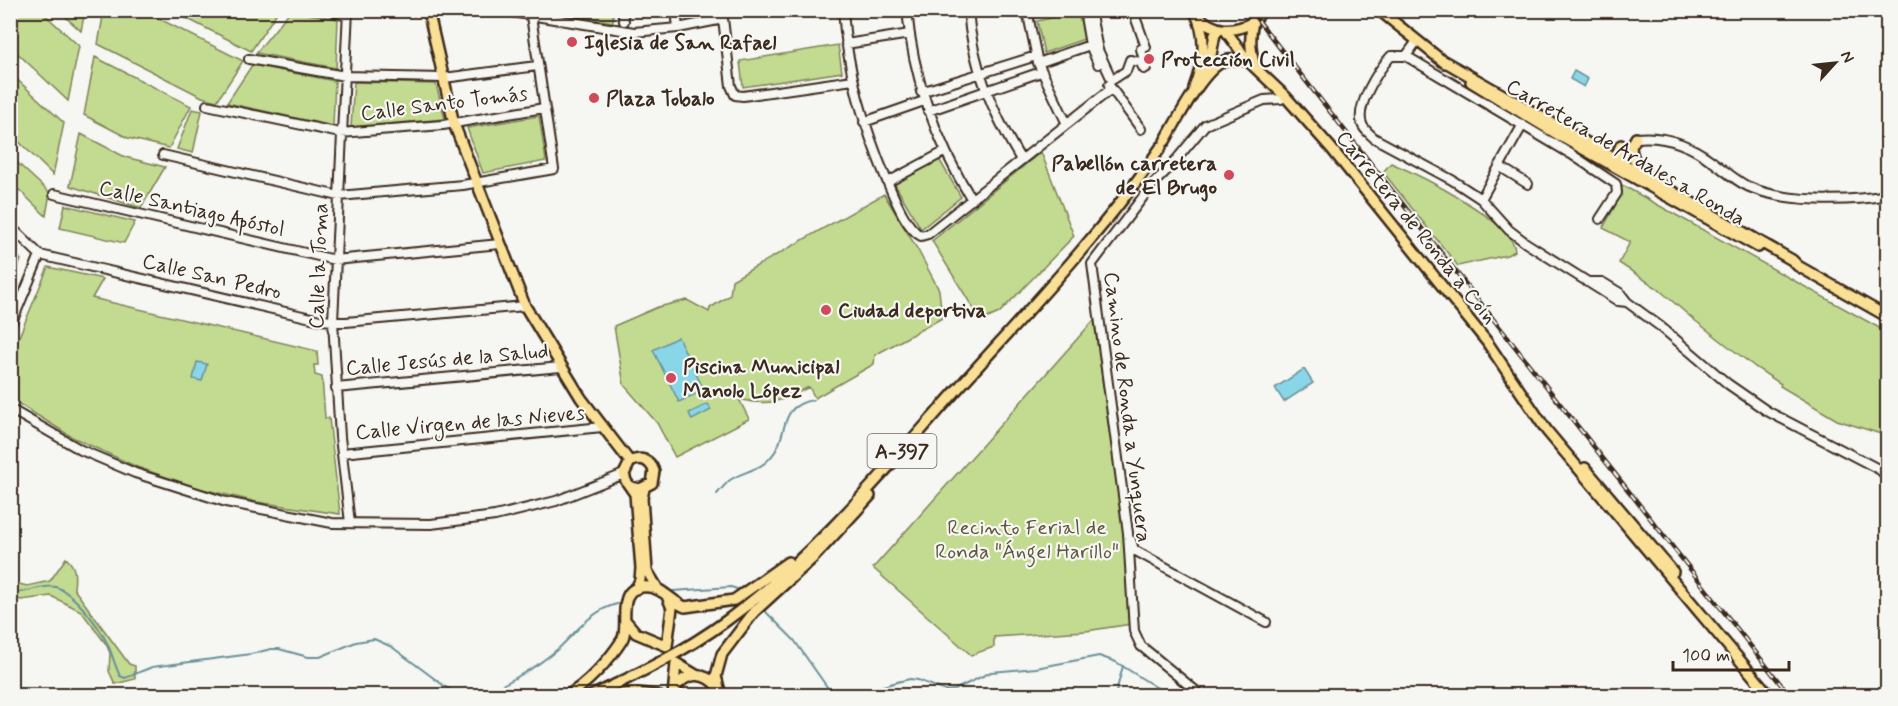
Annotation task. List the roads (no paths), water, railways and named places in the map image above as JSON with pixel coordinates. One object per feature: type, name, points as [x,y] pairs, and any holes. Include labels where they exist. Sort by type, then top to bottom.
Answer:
[{"type":"main road","points":[[428,10],[454,124],[525,306],[561,367],[602,427],[630,462]]},
{"type":"main road","name":"Carretera de Ardales a Ronda","points":[[1379,10],[1442,60],[1792,260],[1798,266]]},
{"type":"main road","points":[[1195,12],[1204,22],[1223,30],[1237,30],[1257,16]]},
{"type":"main road","points":[[1190,98],[1204,53],[1204,43],[1195,12]]},
{"type":"main road","points":[[1197,87],[1223,62],[1232,59],[1251,64],[1250,41],[1257,16]]},
{"type":"main road","points":[[1190,98],[1211,56],[1215,34],[1223,30]]},
{"type":"main road","name":"Carretera de Ronda a Coín","points":[[1223,30],[1251,64],[1285,96],[1331,148],[1468,318],[1546,431],[1770,696]]},
{"type":"main road","name":"Carretera de Ardales a Ronda","points":[[1442,60],[1482,89],[1560,136],[1887,317]]},
{"type":"main road","name":"A-397","points":[[591,696],[667,658],[726,621],[799,559],[901,453],[1094,235],[1163,144],[1190,98]]},
{"type":"main road","points":[[1560,136],[1572,139],[1609,159],[1617,160],[1624,156],[1634,142]]},
{"type":"main road","points":[[1597,148],[1620,145],[1628,140],[1634,142]]},
{"type":"main road","points":[[1634,142],[1631,152],[1636,163],[1651,179]]},
{"type":"main road","points":[[1620,145],[1617,160],[1621,166],[1654,185],[1663,194]]},
{"type":"main road","points":[[566,696],[587,682],[623,639],[625,601],[636,590],[651,587],[662,591],[680,605],[696,607],[734,600],[781,568],[804,547],[935,414]]},
{"type":"main road","name":"Carretera de Ronda a Coín","points":[[1540,420],[1655,549],[1722,638]]},
{"type":"main road","points":[[720,693],[716,676],[722,654],[754,612],[813,558],[878,487],[901,453]]},
{"type":"main road","points":[[624,617],[631,628],[667,646],[672,608],[647,571],[642,498],[644,489],[654,479],[653,467],[644,459],[630,462],[624,474],[626,482],[636,494],[640,568],[636,590]]},
{"type":"main road","points":[[631,487],[644,489]]},
{"type":"main road","points":[[1613,501],[1631,532],[1636,533],[1647,546],[1655,549]]},
{"type":"main road","points":[[643,635],[658,633],[669,622]]},
{"type":"main road","points":[[674,692],[676,663],[696,675],[711,679],[720,693]]},
{"type":"main road","points":[[674,692],[683,679],[696,675]]},
{"type":"main road","points":[[615,696],[622,693],[658,696]]},
{"type":"street","points":[[331,10],[348,14]]},
{"type":"street","points":[[498,10],[634,32],[678,28],[722,15],[731,86],[735,95],[744,96],[853,80]]},
{"type":"street","points":[[622,10],[624,21]]},
{"type":"street","points":[[676,10],[678,28]]},
{"type":"street","points":[[843,10],[846,44],[864,122],[896,202],[915,232],[921,236],[928,234],[972,200],[1111,89]]},
{"type":"street","points":[[907,10],[924,101],[944,152],[972,200]]},
{"type":"street","points":[[968,10],[973,50],[985,91],[1021,160]]},
{"type":"street","points":[[1027,10],[1041,72],[1067,124]]},
{"type":"street","points":[[1084,10],[1090,45],[1111,89],[1141,129]]},
{"type":"street","points":[[1090,10],[1098,50],[1112,80],[1126,71],[1130,60],[1140,62],[1144,69],[1146,68],[1140,52],[1146,47],[1132,11],[1126,13],[1125,10]]},
{"type":"street","name":"Calle la Toma","points":[[348,14],[340,133],[333,321],[336,388],[350,523]]},
{"type":"street","points":[[163,155],[339,196],[476,183],[554,169],[531,16]]},
{"type":"street","points":[[846,44],[910,34]]},
{"type":"street","points":[[1406,56],[1417,41]]},
{"type":"street","points":[[921,92],[979,74],[1090,45]]},
{"type":"street","points":[[1600,219],[1617,193],[1616,184],[1571,154],[1406,56],[1391,56],[1385,63],[1360,106],[1360,121],[1374,138],[1452,180],[1480,199],[1509,230],[1550,259],[1618,301],[1627,302],[1661,327],[1728,384],[1767,411],[1885,473],[1887,463]]},
{"type":"street","points":[[249,59],[345,76],[444,78],[537,66]]},
{"type":"street","points":[[928,111],[1041,72]]},
{"type":"street","name":"Camino de Ronda a Yunquera","points":[[1264,100],[1275,86]]},
{"type":"street","name":"Camino de Ronda a Yunquera","points":[[1202,696],[1141,646],[1134,631],[1128,533],[1092,264],[1152,185],[1205,125],[1264,100],[1281,99],[1285,96]]},
{"type":"street","points":[[864,122],[924,101]]},
{"type":"street","name":"Calle Santo Tomás","points":[[207,105],[340,133],[454,124],[544,108]]},
{"type":"street","points":[[1480,199],[1522,126]]},
{"type":"street","points":[[1634,142],[1658,138],[1690,147],[1745,185],[1782,197],[1847,200],[1887,195]]},
{"type":"street","points":[[888,182],[944,152]]},
{"type":"street","points":[[1499,166],[1528,184]]},
{"type":"street","name":"Calle Santiago Apóstol","points":[[54,194],[335,260],[500,244]]},
{"type":"street","points":[[10,226],[40,255],[10,327]]},
{"type":"street","name":"Calle San Pedro","points":[[40,255],[320,320],[346,322],[525,306]]},
{"type":"street","name":"Calle Jesús de la Salud","points":[[336,388],[561,367]]},
{"type":"street","points":[[10,409],[81,450],[144,476],[236,504],[332,523],[431,524],[495,516],[556,501],[624,474]]},
{"type":"street","name":"Calle Virgen de las Nieves","points":[[342,453],[602,427]]},
{"type":"street","points":[[1128,533],[1134,550],[1266,622]]},
{"type":"water","points":[[1574,71],[1588,79],[1584,87],[1570,79]]},
{"type":"water","points":[[678,337],[704,390],[679,402],[653,350]]},
{"type":"water","points":[[197,362],[207,364],[202,381],[193,379]]},
{"type":"water","points":[[1304,369],[1313,383],[1284,402],[1275,388]]},
{"type":"water","points":[[708,404],[711,410],[692,420],[689,413]]},
{"type":"waterway","points":[[717,494],[730,480],[767,461],[777,449],[788,415],[801,403],[813,400]]},
{"type":"waterway","points":[[10,591],[22,592],[50,586],[63,590],[85,610],[97,627],[108,645],[120,676],[125,678],[152,667],[251,654],[271,649],[308,657],[320,657],[356,642],[374,639],[392,647],[447,688],[469,695],[491,690],[529,670],[559,648],[592,616],[617,604]]},
{"type":"waterway","points":[[673,591],[731,587],[740,590]]},
{"type":"waterway","points":[[764,610],[794,640],[832,694],[862,692],[910,679],[946,691],[954,690],[991,672],[1036,668],[1099,656],[1116,662],[1170,696]]},
{"type":"waterway","points":[[1115,696],[1123,666]]},
{"type":"railway","points":[[1250,10],[1790,696]]},
{"type":"place","name":"Iglesia de San Rafael","points":[[572,42]]},
{"type":"place","name":"Protección Civil","points":[[1149,59]]},
{"type":"place","name":"Plaza Tobalo","points":[[594,98]]},
{"type":"place","name":"Pabellón carretera de El Brugo","points":[[1229,175]]},
{"type":"place","name":"Ciudad deportiva","points":[[826,310]]},
{"type":"place","name":"Piscina Municipal Manolo López","points":[[671,378]]},
{"type":"park label","name":"Recinto Ferial de Ronda \"Ángel Harillo\"","points":[[1027,539]]}]
